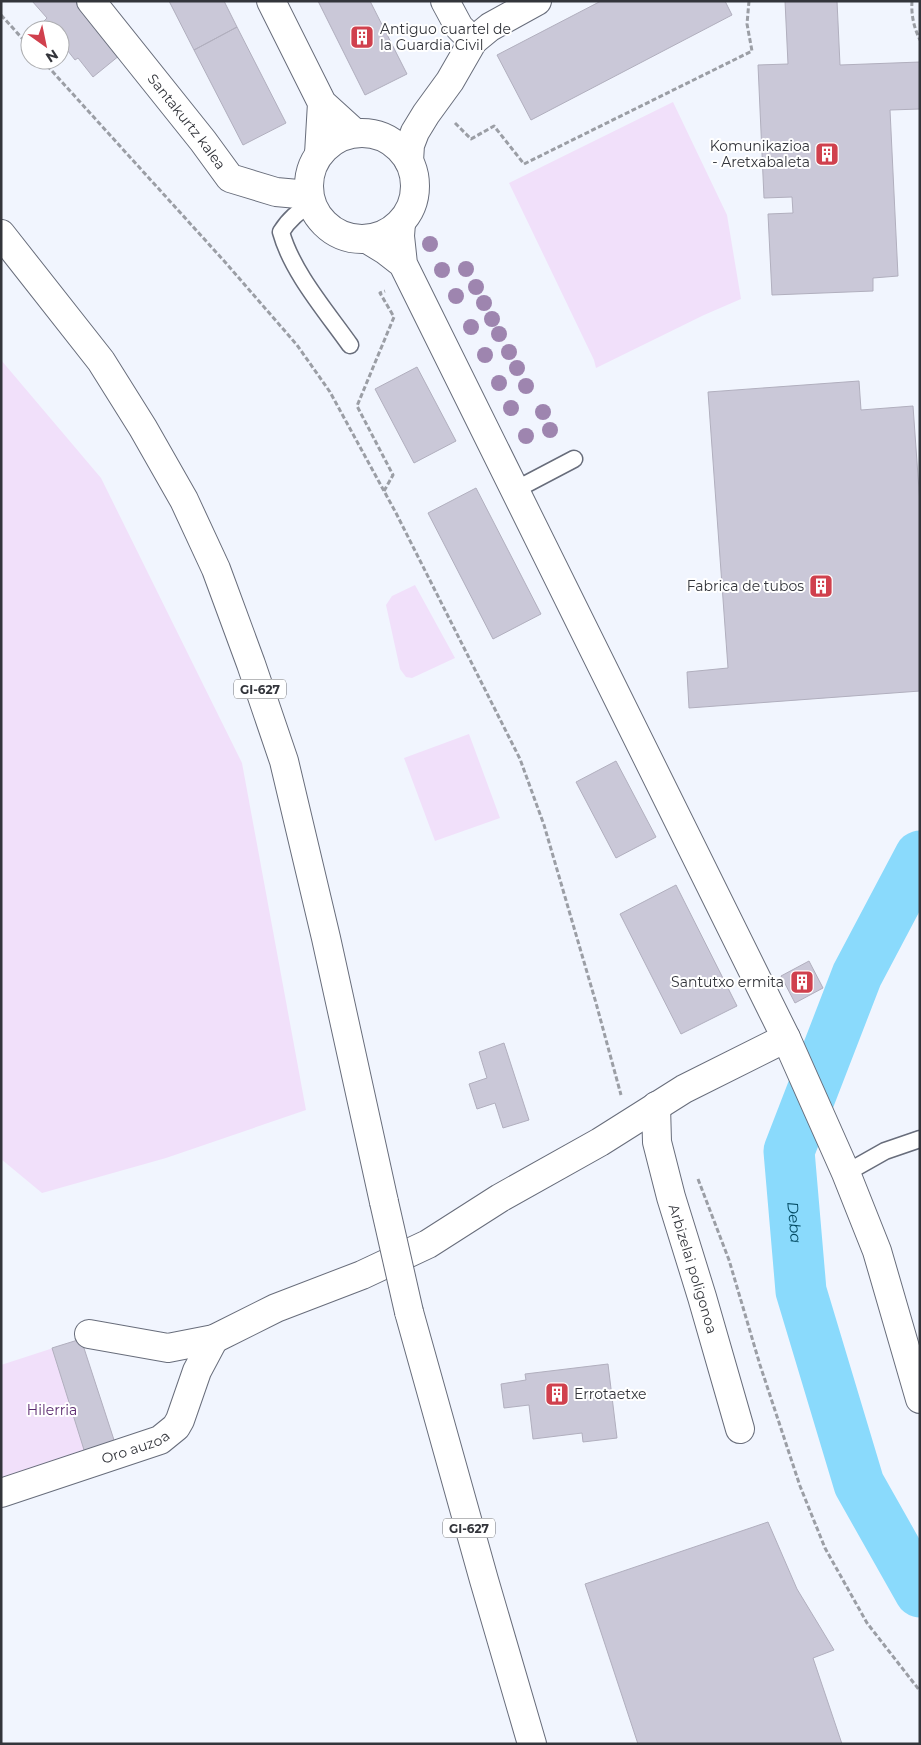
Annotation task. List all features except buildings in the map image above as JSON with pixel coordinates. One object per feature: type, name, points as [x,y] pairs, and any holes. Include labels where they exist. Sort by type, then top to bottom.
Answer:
[{"type":"street","name":"Santakurtz kalea","points":[[91,1],[203,141],[230,178],[310,200]]},
{"type":"street","points":[[271,1],[322,103],[366,134],[386,138],[399,148],[409,161],[414,175],[416,190],[411,208],[401,222],[387,234],[366,239],[354,239],[338,234],[324,224],[310,200],[309,178],[314,162],[319,154],[325,148],[366,134],[430,109]]},
{"type":"street","points":[[445,1],[459,27],[473,42]]},
{"type":"street","points":[[409,161],[412,138],[450,82],[473,42],[490,27],[537,1]]},
{"type":"street","points":[[319,154],[322,103]]},
{"type":"street","points":[[401,222],[400,236],[407,271],[791,1049],[833,1148],[846,1173],[877,1251],[920,1399]]},
{"type":"street","name":"GI-627","points":[[1,234],[100,361],[144,428],[184,500],[216,569],[251,664],[284,761],[326,938],[409,1312],[532,1744]]},
{"type":"street","points":[[366,239],[386,250],[407,271]]},
{"type":"street","points":[[89,1334],[168,1348],[214,1339],[276,1308],[362,1275],[428,1244],[500,1198],[627,1125],[684,1089],[791,1049]]},
{"type":"street","name":"Arbizelai poligonoa","points":[[656,1106],[657,1142],[671,1197],[740,1429]]},
{"type":"street","name":"Oro auzoa","points":[[1,1494],[160,1440],[176,1428],[197,1371],[214,1339]]},
{"type":"lane","points":[[310,200],[291,217],[281,232],[285,247],[294,265],[350,344]]},
{"type":"lane","points":[[515,490],[574,459]]},
{"type":"lane","points":[[846,1173],[885,1151],[920,1139]]},
{"type":"path","points":[[430,109],[471,139],[494,126],[524,164],[752,51],[747,24],[749,1]]},
{"type":"path","points":[[912,1],[914,27],[920,40]]},
{"type":"path","points":[[1,15],[20,36]]},
{"type":"path","points":[[51,70],[297,344],[330,392],[384,491],[520,758],[544,825],[624,1106],[627,1125]]},
{"type":"path","points":[[384,491],[393,475],[357,406],[394,317],[380,293],[407,271]]},
{"type":"path","points":[[696,1172],[729,1260],[760,1365],[800,1486],[825,1548],[867,1623],[920,1692]]},
{"type":"green space","points":[[673,102],[727,215],[741,299],[596,368],[594,360],[509,183]]},
{"type":"green space","points":[[1,360],[101,478],[242,763],[306,1110],[166,1158],[42,1193],[1,1159]]},
{"type":"green space","points":[[415,585],[455,658],[412,678],[406,677],[400,669],[386,605],[392,596]]},
{"type":"green space","points":[[469,734],[500,818],[435,841],[404,758]]},
{"type":"green space","name":"Hilerria","points":[[81,1339],[115,1443],[1,1480],[1,1365]]},
{"type":"waterway","name":"Deba","points":[[920,856],[857,975],[789,1151],[801,1291],[859,1484],[920,1592]]},
{"type":"place","name":"Antiguo cuartel de la Guardia Civil","points":[[362,37]]},
{"type":"place","name":"Komunikazioa - Aretxabaleta","points":[[827,154]]},
{"type":"place","name":"Fabrica de tubos","points":[[821,586]]},
{"type":"place","name":"Santutxo ermita","points":[[802,982]]},
{"type":"place","name":"Errotaetxe","points":[[557,1394]]}]
